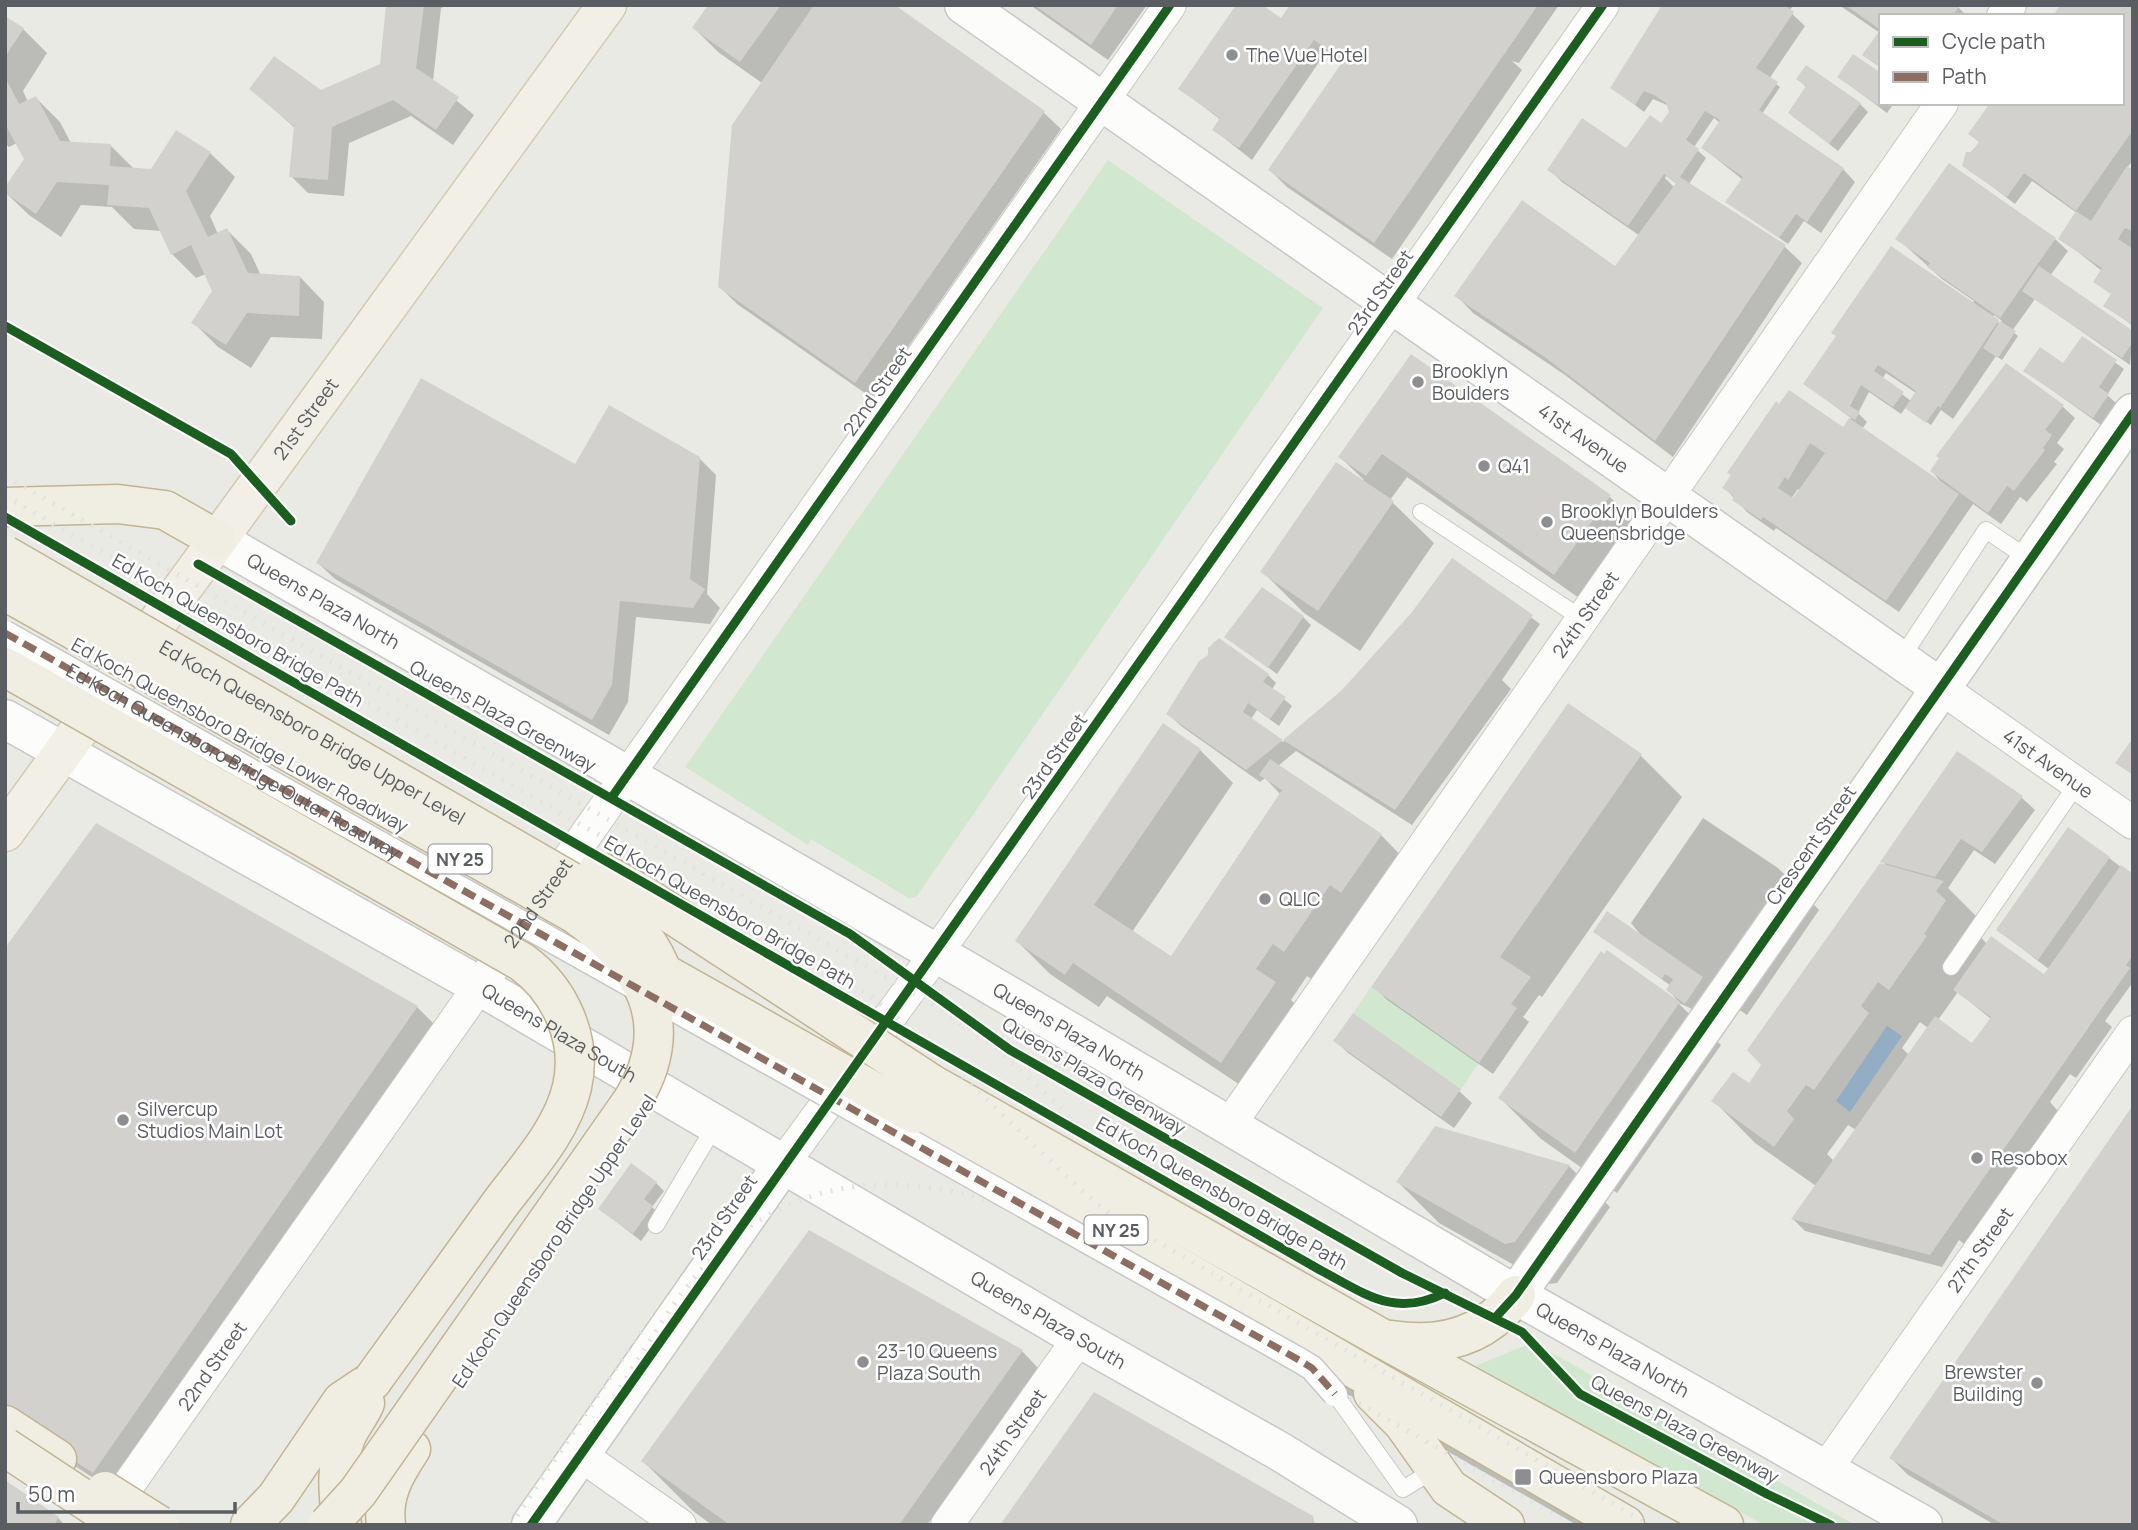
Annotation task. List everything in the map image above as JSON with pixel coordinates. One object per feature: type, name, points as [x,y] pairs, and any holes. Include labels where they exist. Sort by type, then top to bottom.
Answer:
[{"type":"highway","points":[[5,507],[118,503],[165,510],[216,539]]},
{"type":"highway","name":"NY 25","points":[[5,533],[641,894],[914,1111],[1625,1525]]},
{"type":"highway","name":"Ed Koch Queensboro Bridge Upper Level","points":[[5,555],[590,891],[641,931],[659,960],[672,1015],[670,1048],[660,1086],[397,1469],[386,1499],[386,1525]]},
{"type":"highway","points":[[5,591],[575,914],[626,957],[637,972],[651,1005],[654,1020],[652,1054],[641,1087],[358,1492],[328,1525]]},
{"type":"highway","name":"Ed Koch Queensboro Bridge Lower Roadway","points":[[5,604],[914,1111]]},
{"type":"highway","points":[[5,667],[522,961],[546,982],[556,996],[575,1052],[575,1069],[567,1102],[541,1147],[372,1381],[341,1454],[338,1487],[342,1525]]},
{"type":"highway","name":"NY 25","points":[[914,1111],[1383,1339],[1724,1525]]},
{"type":"highway","points":[[1383,1339],[1429,1343],[1461,1337],[1489,1324],[1516,1294]]},
{"type":"highway","name":"NY 25","points":[[1317,1347],[1385,1404],[1403,1423],[1434,1470],[1461,1498],[1504,1525]]},
{"type":"highway","points":[[250,1525],[276,1498],[342,1401],[372,1381]]},
{"type":"highway","points":[[5,1425],[159,1525]]},
{"type":"highway","points":[[5,1447],[123,1525]]},
{"type":"main road","name":"21st Street","points":[[5,832],[607,5]]},
{"type":"main road","name":"41st Avenue","points":[[964,5],[1941,688]]},
{"type":"main road","name":"Crescent Street","points":[[1516,1294],[2133,413]]},
{"type":"main road","name":"Queens Plaza North","points":[[216,539],[1516,1294],[1923,1525]]},
{"type":"main road","name":"Queens Plaza South","points":[[5,719],[478,985],[1079,1338],[1279,1451],[1384,1521]]},
{"type":"main road","name":"23rd Street","points":[[531,1525],[783,1164]]},
{"type":"street","name":"22nd Street","points":[[101,1525],[478,985],[1170,5]]},
{"type":"street","name":"23rd Street","points":[[783,1164],[935,955],[1603,5]]},
{"type":"street","name":"24th Street","points":[[1228,1127],[1941,105]]},
{"type":"street","name":"Ed Koch Queensboro Bridge Outer Roadway","points":[[5,633],[914,1111],[1312,1368],[1335,1394]]},
{"type":"street","name":"41st Avenue","points":[[1941,688],[2133,823]]},
{"type":"street","name":"27th Street","points":[[1826,1469],[2133,1032]]},
{"type":"street","name":"24th Street","points":[[947,1525],[1079,1338]]},
{"type":"street","points":[[579,1454],[680,1525]]},
{"type":"lane","points":[[1421,512],[1581,618]]},
{"type":"lane","points":[[1900,660],[1986,530],[2029,559]]},
{"type":"lane","points":[[1951,967],[2077,784]]},
{"type":"lane","points":[[656,1224],[716,1124]]},
{"type":"lane","points":[[1335,1394],[1403,1489],[1434,1470]]},
{"type":"green space","points":[[1108,160],[1323,308],[917,896],[910,899],[811,839],[808,845],[685,767]]},
{"type":"green space","points":[[1371,987],[1479,1063],[1461,1089],[1353,1013]]},
{"type":"green space","points":[[1533,1342],[1855,1525],[1764,1525],[1473,1367]]},
{"type":"water","points":[[1887,1026],[1902,1036],[1850,1112],[1836,1101]]},
{"type":"building","points":[[386,5],[424,5],[416,68],[459,97],[436,130],[393,100],[332,127],[328,180],[289,177],[294,126],[249,89],[274,56],[321,90],[380,64]]},
{"type":"building","points":[[708,5],[781,5],[740,62],[692,28]]},
{"type":"building","points":[[814,5],[895,5],[1045,111],[855,383],[718,287],[732,125]]},
{"type":"building","points":[[1034,5],[1118,5],[1091,45]]},
{"type":"building","points":[[1236,5],[1262,5],[1281,18],[1290,5],[1538,5],[1374,243],[1268,170],[1343,61],[1314,40],[1239,148],[1212,130],[1220,118],[1178,89]]},
{"type":"building","points":[[1662,5],[1784,5],[1794,12],[1756,68],[1778,82],[1759,110],[1844,168],[1807,222],[1796,214],[1779,238],[1725,202],[1743,177],[1701,148],[1720,120],[1705,111],[1686,140],[1699,149],[1680,177],[1786,245],[1655,441],[1546,358],[1454,296],[1522,200],[1615,266],[1676,183],[1664,174],[1628,226],[1547,170],[1582,118],[1626,148],[1650,115],[1661,123],[1669,112],[1666,103],[1654,95],[1644,91],[1635,105],[1610,88]]},
{"type":"building","points":[[1845,5],[1960,5],[1954,14],[1879,14],[1879,29]]},
{"type":"building","points":[[2060,5],[2133,5],[2133,130],[2076,211],[2024,173],[2007,197],[1962,166],[1966,152],[1971,152],[1979,142],[1968,134],[1989,105],[2124,105],[2124,14],[2054,14]]},
{"type":"building","points":[[5,16],[24,28],[5,57]]},
{"type":"building","points":[[1878,33],[1879,34],[1879,67],[1862,55]]},
{"type":"building","points":[[1853,54],[1879,72],[1879,106],[1837,77]]},
{"type":"building","points":[[1806,65],[1861,103],[1829,144],[1788,113],[1806,86],[1796,79]]},
{"type":"building","points":[[5,77],[19,104],[36,96],[60,141],[111,144],[110,166],[151,169],[176,130],[211,152],[186,191],[208,237],[227,228],[248,273],[300,276],[299,316],[247,313],[226,345],[191,323],[212,291],[191,245],[171,255],[149,208],[107,205],[109,185],[57,182],[36,214],[5,193],[5,187],[24,159],[5,124]]},
{"type":"building","points":[[1949,163],[2056,238],[2000,318],[1927,267],[1930,263],[1895,239]]},
{"type":"building","points":[[2127,166],[2133,170],[2133,231],[2125,228],[2118,239],[2133,249],[2133,325],[2103,306],[2111,294],[2093,282],[2102,268],[2058,239],[2076,211],[2091,221]]},
{"type":"building","points":[[1891,246],[1999,320],[1940,408],[1938,406],[1926,423],[1905,408],[1916,391],[1878,365],[1874,371],[1904,392],[1893,407],[1861,385],[1850,406],[1860,412],[1855,420],[1803,384],[1836,336],[1831,333]]},
{"type":"building","points":[[2039,266],[2133,331],[2133,342],[2122,358],[2022,291]]},
{"type":"building","points":[[2000,321],[2016,331],[1998,358],[1983,348]]},
{"type":"building","points":[[2082,336],[2117,360],[2099,387],[2109,394],[2093,418],[2023,371],[2040,347],[2063,363]]},
{"type":"building","name":"Q41","points":[[1411,354],[1611,495],[1554,575],[1382,454],[1366,476],[1338,457]]},
{"type":"building","points":[[2006,363],[2064,405],[2045,430],[2052,435],[2043,448],[2045,450],[2014,491],[2007,486],[1988,513],[1930,471],[1939,458],[1936,456]]},
{"type":"building","points":[[421,378],[575,464],[609,405],[700,457],[690,579],[705,589],[693,608],[620,601],[612,685],[592,720],[316,563]]},
{"type":"building","points":[[1789,390],[1843,427],[1849,418],[1959,494],[1886,601],[1763,517],[1761,520],[1732,500],[1734,496],[1722,488],[1731,475],[1727,473],[1776,401],[1779,404]],"holes":[[[1810,443],[1825,453],[1793,498],[1778,488],[1785,477],[1788,480]]]},
{"type":"building","points":[[1336,462],[1394,501],[1318,611],[1260,572]]},
{"type":"building","points":[[1452,558],[1533,615],[1395,810],[1283,740],[1342,690],[1412,612]]},
{"type":"building","points":[[1262,587],[1304,616],[1268,668],[1224,637]]},
{"type":"building","points":[[1219,638],[1269,674],[1263,682],[1286,697],[1270,719],[1248,703],[1243,712],[1283,740],[1246,770],[1166,714],[1199,661],[1208,655],[1208,648]]},
{"type":"building","points":[[1568,703],[1642,754],[1500,957],[1531,977],[1511,1004],[1517,1008],[1479,1063],[1371,987]]},
{"type":"building","name":"QLIC","points":[[1163,723],[1201,749],[1094,905],[1171,956],[1282,790],[1259,775],[1270,759],[1382,834],[1341,893],[1330,885],[1284,952],[1273,944],[1256,969],[1276,982],[1221,1063],[1073,963],[1065,975],[1015,941]]},
{"type":"building","points":[[2133,738],[2133,775],[2115,763]]},
{"type":"building","points":[[1957,751],[2023,796],[1982,852],[1961,839],[1935,877],[1880,862]]},
{"type":"building","name":"Silvercup Studios Main Lot","points":[[96,823],[418,1006],[93,1473],[5,1416],[5,948]]},
{"type":"building","points":[[2068,827],[2110,857],[2038,960],[1996,930]]},
{"type":"building","points":[[1880,863],[1944,881],[1936,891],[1946,900],[1924,934],[1927,936],[1889,990],[1878,982],[1861,1006],[1869,1013],[1814,1090],[1806,1085],[1787,1111],[1794,1119],[1774,1147],[1711,1101],[1733,1072],[1749,1083],[1761,1065],[1747,1050]]},
{"type":"building","points":[[2121,865],[2133,874],[2133,955],[2126,965],[2130,968],[1930,1255],[1791,1219],[1935,1016],[1972,1043],[1991,1017],[1953,990],[1991,936],[2044,974]]},
{"type":"building","points":[[1607,911],[1703,977],[1685,1004],[1666,990],[1673,979],[1665,974],[1662,979],[1593,932]]},
{"type":"building","points":[[1607,950],[1680,1002],[1575,1153],[1498,1098],[1601,951],[1604,954]]},
{"type":"building","points":[[1353,1013],[1461,1089],[1441,1117],[1333,1041]]},
{"type":"building","name":"Brewster Building","points":[[2133,1105],[2133,1525],[2004,1525],[1889,1458]]},
{"type":"building","points":[[1435,1126],[1570,1165],[1515,1242],[1505,1244],[1396,1182]]},
{"type":"building","points":[[631,1163],[657,1182],[644,1199],[653,1206],[633,1234],[598,1209]]},
{"type":"building","name":"23-10 Queens Plaza South","points":[[809,1230],[1023,1350],[899,1525],[730,1525],[641,1461]]},
{"type":"building","points":[[1094,1392],[1313,1516],[1315,1525],[1000,1525]]},
{"type":"building","points":[[5,1480],[59,1517],[54,1525],[5,1525]]},
{"type":"railway","points":[[5,476],[927,1001],[997,1049],[1079,1125]]},
{"type":"railway","points":[[5,496],[792,945],[855,986],[929,1044],[1049,1160],[1111,1215],[1650,1525]]},
{"type":"railway","points":[[529,1525],[677,1300],[695,1277],[731,1241],[769,1214],[810,1197],[853,1187],[897,1185],[942,1190],[988,1200],[1034,1217],[1572,1525]]},
{"type":"railway","points":[[511,1525],[641,1331]]},
{"type":"marked path","points":[[5,633],[1299,1360],[1312,1368],[1335,1394]]},
{"type":"cycle path","points":[[612,797],[1170,5]]},
{"type":"cycle path","points":[[531,1525],[1603,5]]},
{"type":"cycle path","points":[[5,326],[231,454],[291,521]]},
{"type":"cycle path","points":[[1495,1318],[1516,1295],[2133,413]]},
{"type":"cycle path","name":"Ed Koch Queensboro Bridge Path","points":[[5,517],[1320,1270],[1366,1294],[1395,1303],[1427,1300],[1445,1293]]},
{"type":"cycle path","name":"Queens Plaza Greenway","points":[[198,564],[850,934],[1010,1050],[1402,1273],[1522,1332],[1580,1394],[1767,1494],[1831,1525]]},
{"type":"place","name":"The Vue Hotel","points":[[1232,55]]},
{"type":"place","name":"Brooklyn Boulders","points":[[1418,382]]},
{"type":"place","name":"Q41","points":[[1484,466]]},
{"type":"place","name":"Brooklyn Boulders Queensbridge","points":[[1547,522]]},
{"type":"place","name":"QLIC","points":[[1265,899]]},
{"type":"place","name":"Silvercup Studios Main Lot","points":[[123,1120]]},
{"type":"place","name":"Resobox","points":[[1977,1158]]},
{"type":"place","name":"23-10 Queens Plaza South","points":[[863,1362]]},
{"type":"place","name":"Brewster Building","points":[[2037,1383]]},
{"type":"place","name":"Queensboro Plaza","points":[[1523,1477]]}]
